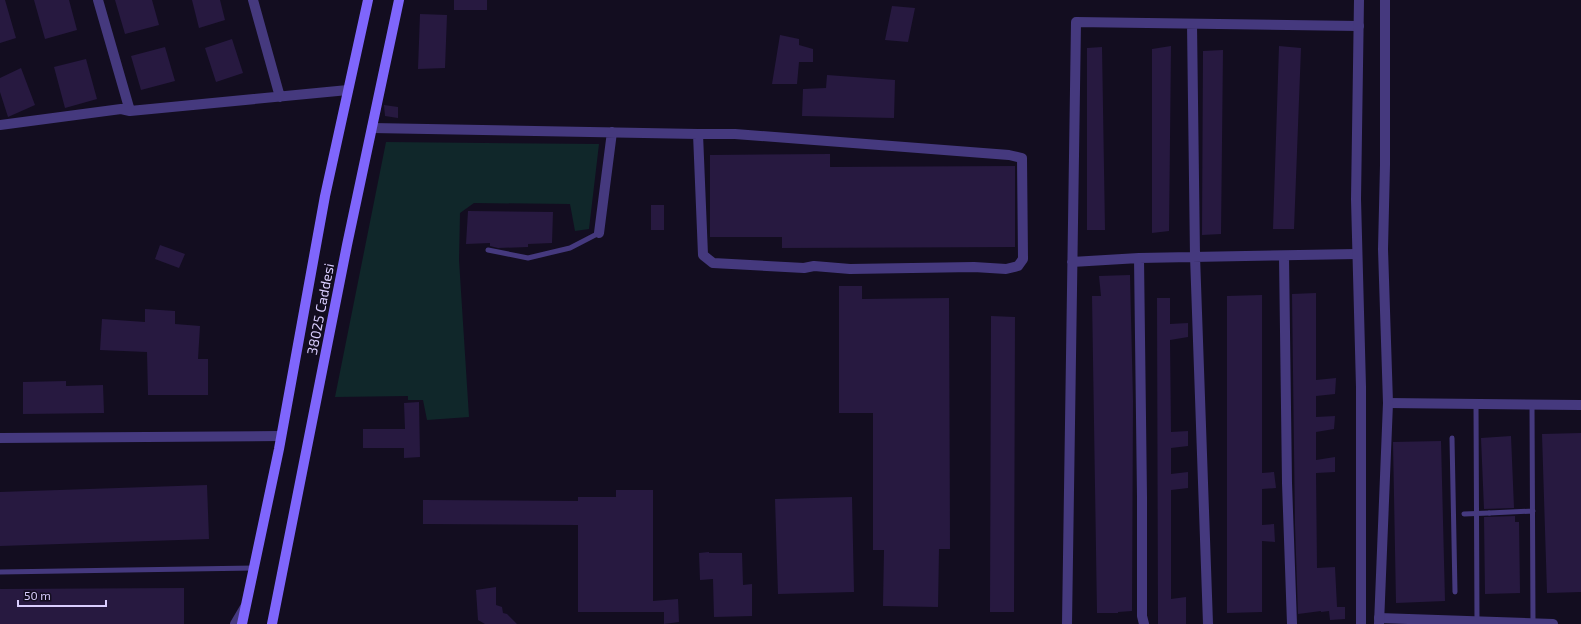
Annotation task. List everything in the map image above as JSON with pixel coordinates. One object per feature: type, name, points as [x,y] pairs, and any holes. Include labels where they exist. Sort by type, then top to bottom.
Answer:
[{"type":"main road","name":"38025 Caddesi","points":[[242,624],[281,436],[325,196],[368,0]]},
{"type":"main road","name":"38025 Caddesi","points":[[272,624],[347,245],[399,0]]},
{"type":"street","points":[[98,0],[130,111]]},
{"type":"street","points":[[254,0],[280,97]]},
{"type":"street","points":[[1360,0],[1356,199],[1361,395],[1361,624]]},
{"type":"street","points":[[1385,0],[1385,165],[1383,249],[1388,403],[1379,621],[1553,624]]},
{"type":"street","points":[[1067,624],[1076,22],[1359,26]]},
{"type":"street","points":[[1192,24],[1195,256],[1208,624]]},
{"type":"street","points":[[0,125],[121,109],[130,111],[348,90]]},
{"type":"street","points":[[372,128],[735,134],[1009,155],[1022,158],[1023,259],[1018,266],[1006,269],[974,267],[850,269],[814,266],[804,268],[713,262],[703,255],[698,134]]},
{"type":"street","points":[[599,233],[612,132]]},
{"type":"street","points":[[1072,262],[1195,256],[1357,254]]},
{"type":"street","points":[[1284,256],[1287,483],[1292,624]]},
{"type":"street","points":[[1139,258],[1142,616],[1144,624]]},
{"type":"street","points":[[1388,403],[1581,405]]},
{"type":"street","points":[[0,438],[281,436]]},
{"type":"street","points":[[235,624],[247,603]]},
{"type":"lane","points":[[488,250],[528,258],[570,248],[599,233]]},
{"type":"lane","points":[[1476,403],[1477,622]]},
{"type":"lane","points":[[1532,404],[1534,623]]},
{"type":"lane","points":[[1452,438],[1454,592]]},
{"type":"lane","points":[[1454,514],[1532,511]]},
{"type":"lane","points":[[0,572],[254,568]]},
{"type":"green space","points":[[386,142],[599,144],[589,229],[575,231],[570,204],[474,203],[460,213],[459,260],[469,417],[427,420],[423,400],[408,400],[408,396],[335,397]]},
{"type":"building","points":[[0,0],[5,0],[16,38],[0,43]]},
{"type":"building","points":[[34,0],[69,0],[77,30],[45,39]]},
{"type":"building","points":[[115,0],[152,0],[159,25],[125,34]]},
{"type":"building","points":[[192,0],[220,0],[225,20],[199,28]]},
{"type":"building","points":[[454,0],[487,0],[487,10],[454,10]]},
{"type":"building","points":[[892,6],[915,8],[908,42],[885,40]]},
{"type":"building","points":[[420,14],[447,15],[445,68],[418,69]]},
{"type":"building","points":[[780,35],[799,39],[799,45],[813,49],[813,62],[799,62],[797,84],[772,84]]},
{"type":"building","points":[[232,39],[243,73],[216,82],[205,48]]},
{"type":"building","points":[[1171,46],[1169,231],[1152,233],[1152,49]]},
{"type":"building","points":[[1279,46],[1301,48],[1294,229],[1273,229]]},
{"type":"building","points":[[165,47],[175,81],[141,90],[131,56]]},
{"type":"building","points":[[1102,47],[1105,230],[1087,230],[1087,48]]},
{"type":"building","points":[[1223,50],[1221,234],[1202,235],[1203,51]]},
{"type":"building","points":[[86,59],[97,99],[65,108],[54,67]]},
{"type":"building","points":[[21,68],[35,105],[8,117],[0,92],[0,78]]},
{"type":"building","points":[[827,75],[895,80],[894,118],[802,116],[803,89],[826,88]]},
{"type":"building","points":[[384,105],[398,107],[398,118],[385,116]]},
{"type":"building","points":[[830,154],[830,167],[1015,166],[1015,247],[782,248],[782,237],[710,237],[710,155]]},
{"type":"building","points":[[651,205],[664,205],[664,230],[651,230]]},
{"type":"building","points":[[468,211],[553,212],[552,243],[528,244],[528,247],[498,248],[490,246],[490,243],[466,244]]},
{"type":"building","points":[[160,245],[185,254],[179,268],[155,259]]},
{"type":"building","points":[[1130,275],[1133,401],[1132,611],[1097,613],[1092,296],[1101,296],[1099,276]]},
{"type":"building","points":[[839,286],[862,286],[862,299],[949,298],[950,549],[939,549],[938,607],[883,606],[884,550],[873,550],[873,413],[839,413]]},
{"type":"building","points":[[1316,293],[1316,380],[1336,378],[1335,394],[1316,396],[1316,417],[1335,416],[1334,429],[1316,432],[1316,460],[1335,457],[1335,472],[1316,473],[1317,568],[1335,567],[1337,607],[1345,607],[1345,619],[1330,620],[1329,611],[1298,614],[1295,525],[1292,294]]},
{"type":"building","points":[[1262,295],[1262,473],[1274,472],[1276,488],[1262,489],[1262,525],[1274,524],[1275,542],[1262,541],[1262,612],[1227,613],[1227,296]]},
{"type":"building","points":[[1157,298],[1170,298],[1170,324],[1188,323],[1188,337],[1170,340],[1171,432],[1188,431],[1188,446],[1171,448],[1171,474],[1188,472],[1188,488],[1171,490],[1171,599],[1186,597],[1186,624],[1158,624]]},
{"type":"building","points":[[145,309],[175,311],[175,324],[200,326],[198,359],[208,359],[208,395],[148,395],[147,352],[100,350],[102,319],[145,322]]},
{"type":"building","points":[[991,316],[1015,317],[1014,612],[990,612]]},
{"type":"building","points":[[66,381],[66,386],[103,385],[104,413],[23,414],[23,382]]},
{"type":"building","points":[[419,402],[420,457],[404,458],[404,448],[363,448],[363,429],[405,429],[404,403]]},
{"type":"building","points":[[1581,433],[1581,592],[1547,593],[1542,434]]},
{"type":"building","points":[[1511,436],[1514,508],[1484,509],[1481,438]]},
{"type":"building","points":[[1441,441],[1445,601],[1396,603],[1393,442]]},
{"type":"building","points":[[207,485],[209,539],[0,546],[0,492]]},
{"type":"building","points":[[616,490],[653,490],[653,601],[678,599],[679,622],[664,624],[664,612],[578,612],[578,525],[423,524],[423,500],[578,501],[578,497],[616,497]]},
{"type":"building","points":[[852,497],[854,592],[778,594],[775,499]]},
{"type":"building","points":[[1515,516],[1515,522],[1519,522],[1520,593],[1485,594],[1484,517]]},
{"type":"building","points":[[699,553],[742,553],[743,585],[752,584],[752,616],[714,617],[713,579],[700,580]]},
{"type":"building","points":[[496,587],[496,605],[502,607],[503,613],[507,614],[517,624],[485,624],[478,620],[476,590]]},
{"type":"building","points":[[184,588],[184,624],[0,624],[0,589]]}]
